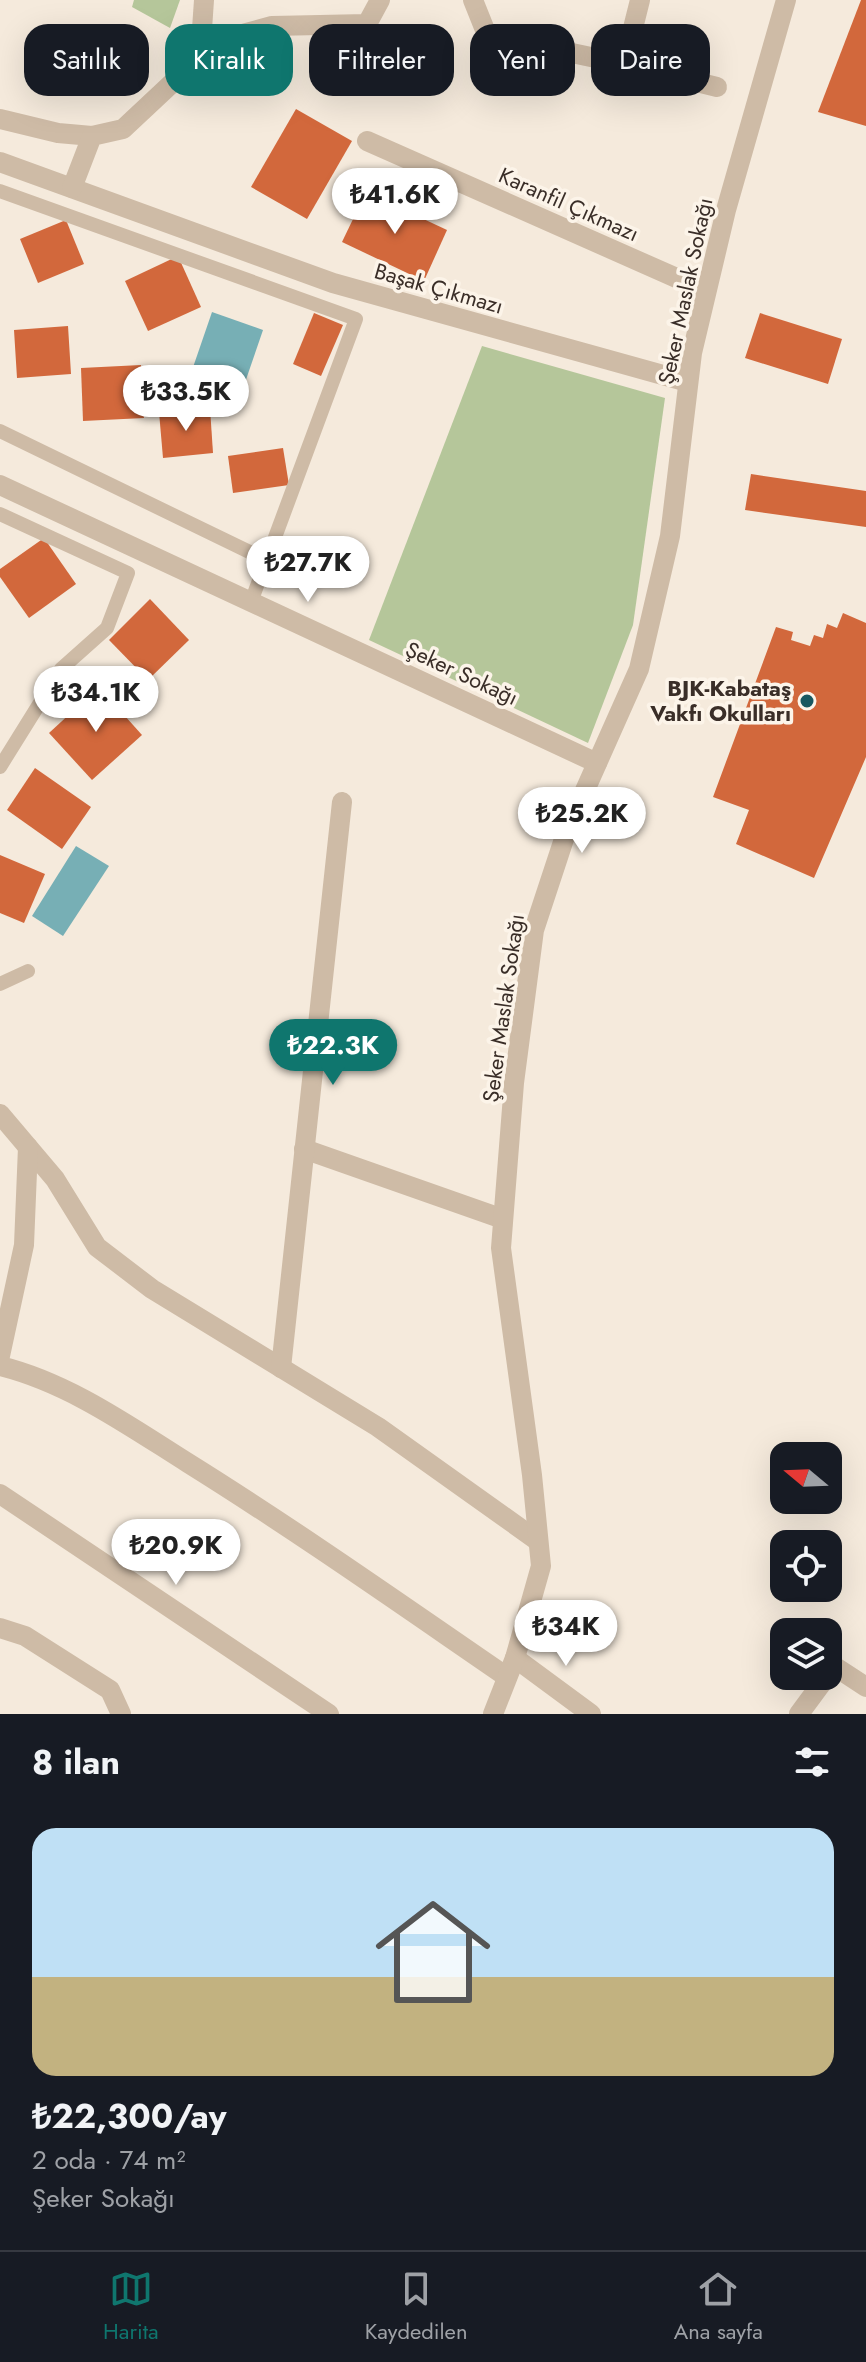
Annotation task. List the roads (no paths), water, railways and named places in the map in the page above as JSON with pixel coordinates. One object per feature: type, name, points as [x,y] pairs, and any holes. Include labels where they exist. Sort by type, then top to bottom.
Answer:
[{"type":"street","points":[[202,24],[204,0]]},
{"type":"street","points":[[293,26],[367,24],[380,0]]},
{"type":"street","points":[[473,0],[487,35],[591,57]]},
{"type":"street","points":[[634,24],[640,0]]},
{"type":"street","name":"Şeker Maslak Sokağı","points":[[493,1714],[511,1667],[541,1566],[501,1248],[514,1083],[534,930],[566,833],[643,655],[670,536],[688,382],[706,291],[786,0]]},
{"type":"street","points":[[710,85],[717,87]]},
{"type":"street","points":[[0,119],[58,133],[92,136],[123,129],[165,90]]},
{"type":"street","points":[[72,188],[92,136]]},
{"type":"street","name":"Karanfil Çıkmazı","points":[[367,141],[706,291]]},
{"type":"street","name":"Başak Çıkmazı","points":[[0,162],[333,283],[688,382]]},
{"type":"street","name":"Şeker Sokağı","points":[[0,485],[597,763]]},
{"type":"street","points":[[281,1368],[342,802]]},
{"type":"street","points":[[0,1114],[55,1179],[97,1247],[152,1289],[378,1427],[538,1541]]},
{"type":"street","points":[[0,1356],[24,1245],[28,1147]]},
{"type":"street","points":[[304,1149],[503,1219]]},
{"type":"street","points":[[0,1366],[34,1375],[111,1414],[511,1667],[591,1714]]},
{"type":"street","points":[[0,1494],[329,1714]]},
{"type":"street","points":[[0,1628],[25,1636],[110,1690],[121,1714]]},
{"type":"street","points":[[842,1671],[866,1687]]},
{"type":"street","points":[[799,1714],[817,1690]]},
{"type":"lane","points":[[0,191],[356,319],[251,602]]},
{"type":"lane","points":[[0,431],[266,560]]},
{"type":"lane","points":[[0,514],[128,573],[107,628],[61,669],[0,767]]},
{"type":"lane","points":[[0,984],[28,971]]},
{"type":"water","points":[[212,312],[263,330],[240,397],[189,379]]},
{"type":"water","points":[[76,846],[109,866],[63,936],[32,916]]},
{"type":"place","name":"BJK-Kabataş Vakfı Okulları","points":[[807,701]]}]
